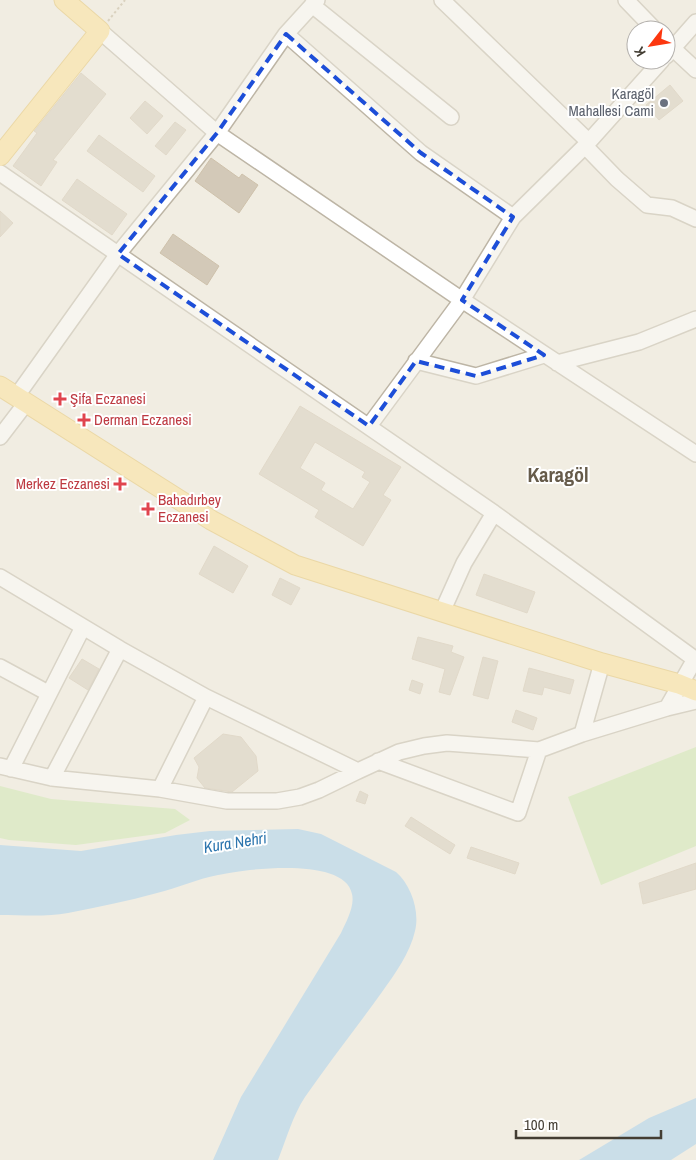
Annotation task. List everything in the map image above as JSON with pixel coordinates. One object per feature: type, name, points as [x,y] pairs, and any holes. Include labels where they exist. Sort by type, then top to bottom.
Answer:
[{"type":"main road","points":[[0,156],[100,31],[64,0]]},
{"type":"main road","points":[[0,386],[211,520],[295,565],[602,663],[688,688]]},
{"type":"street","points":[[442,0],[586,144],[617,179],[647,205],[657,208],[667,207],[696,219]]},
{"type":"street","points":[[626,0],[645,20]]},
{"type":"street","points":[[0,437],[21,400],[118,254],[217,133],[286,34],[315,2],[451,118]]},
{"type":"street","points":[[676,41],[696,22]]},
{"type":"street","points":[[100,31],[217,133],[550,359],[696,454]]},
{"type":"street","points":[[286,34],[421,153],[513,217]]},
{"type":"street","points":[[676,55],[696,70]]},
{"type":"street","points":[[369,426],[462,300],[513,217],[586,144],[653,70]]},
{"type":"street","points":[[0,173],[494,513],[695,660],[688,688],[667,708]]},
{"type":"street","points":[[416,362],[476,376],[638,342],[696,319]]},
{"type":"street","points":[[442,612],[464,563],[494,513]]},
{"type":"street","points":[[0,577],[120,649],[206,697],[358,771]]},
{"type":"street","points":[[83,627],[6,767],[52,778],[160,788],[227,801],[277,801],[319,790],[400,752],[447,743],[539,750],[582,734],[696,701]]},
{"type":"street","points":[[52,778],[120,649]]},
{"type":"street","points":[[582,734],[602,663]]},
{"type":"street","points":[[0,667],[48,693]]},
{"type":"street","points":[[160,788],[206,697]]},
{"type":"street","points":[[378,761],[518,813],[539,750]]},
{"type":"path","points":[[100,31],[125,0]]},
{"type":"highlighted area","points":[[286,34],[421,153],[513,217],[462,300],[544,355],[476,376],[416,361],[369,426],[118,254],[217,133]]},
{"type":"green space","points":[[696,747],[696,846],[601,885],[568,797]]},
{"type":"green space","points":[[0,786],[51,799],[175,809],[190,820],[165,833],[76,845],[9,840],[0,838]]},
{"type":"water","name":"Kura Nehri","points":[[298,829],[321,834],[396,872],[406,884],[413,899],[416,923],[413,939],[397,971],[305,1097],[293,1120],[278,1160],[213,1160],[241,1097],[341,933],[350,914],[353,899],[345,882],[332,874],[314,870],[270,868],[249,870],[210,877],[146,896],[68,913],[0,915],[0,845],[81,851],[210,831]]},
{"type":"water","points":[[696,1098],[696,1144],[671,1160],[579,1160],[649,1118]]},
{"type":"building","points":[[81,73],[106,94],[53,160],[57,162],[41,186],[13,166],[37,133],[34,131]]},
{"type":"building","name":"Karagöl Mahallesi Cami","points":[[670,85],[683,101],[659,120],[646,105]]},
{"type":"building","points":[[145,101],[163,116],[147,134],[130,118]]},
{"type":"building","points":[[175,122],[186,130],[166,155],[155,146]]},
{"type":"building","points":[[99,135],[155,176],[143,192],[87,151]]},
{"type":"building","points":[[211,158],[239,178],[242,174],[258,185],[239,213],[195,181]]},
{"type":"building","points":[[77,179],[127,214],[112,235],[62,200]]},
{"type":"building","points":[[0,211],[13,223],[0,237]]},
{"type":"building","points":[[173,234],[219,266],[207,285],[160,253]]},
{"type":"building","points":[[300,406],[401,467],[383,495],[391,500],[363,546],[315,517],[319,510],[259,474]],"holes":[[[315,442],[365,472],[362,477],[370,482],[353,509],[321,490],[325,483],[300,468]]]},
{"type":"building","points":[[214,546],[248,566],[233,593],[199,574]]},
{"type":"building","points":[[484,574],[535,592],[527,613],[476,595]]},
{"type":"building","points":[[280,578],[300,588],[291,605],[272,595]]},
{"type":"building","points":[[418,637],[453,646],[451,652],[464,657],[450,695],[439,692],[445,669],[412,659]]},
{"type":"building","points":[[483,657],[498,661],[488,699],[473,695]]},
{"type":"building","points":[[82,659],[99,669],[88,690],[69,678]]},
{"type":"building","points":[[529,668],[574,680],[570,694],[544,687],[542,695],[523,691]]},
{"type":"building","points":[[412,680],[423,684],[420,694],[409,690]]},
{"type":"building","points":[[516,710],[537,718],[533,730],[512,722]]},
{"type":"building","points":[[223,734],[241,737],[256,756],[258,771],[232,792],[205,788],[197,778],[199,767],[194,758]]},
{"type":"building","points":[[360,791],[368,795],[365,804],[356,801]]},
{"type":"building","points":[[411,817],[455,845],[450,854],[405,826]]},
{"type":"building","points":[[471,847],[519,863],[515,874],[467,858]]},
{"type":"building","points":[[696,863],[696,889],[643,904],[639,883]]},
{"type":"place","name":"Karagöl Mahallesi Cami","points":[[664,103]]},
{"type":"place","name":"Şifa Eczanesi","points":[[60,399]]},
{"type":"place","name":"Derman Eczanesi","points":[[84,420]]},
{"type":"place","name":"Merkez Eczanesi","points":[[120,484]]},
{"type":"place","name":"Bahadırbey Eczanesi","points":[[148,509]]},
{"type":"district","name":"Karagöl","points":[[558,475]]}]
